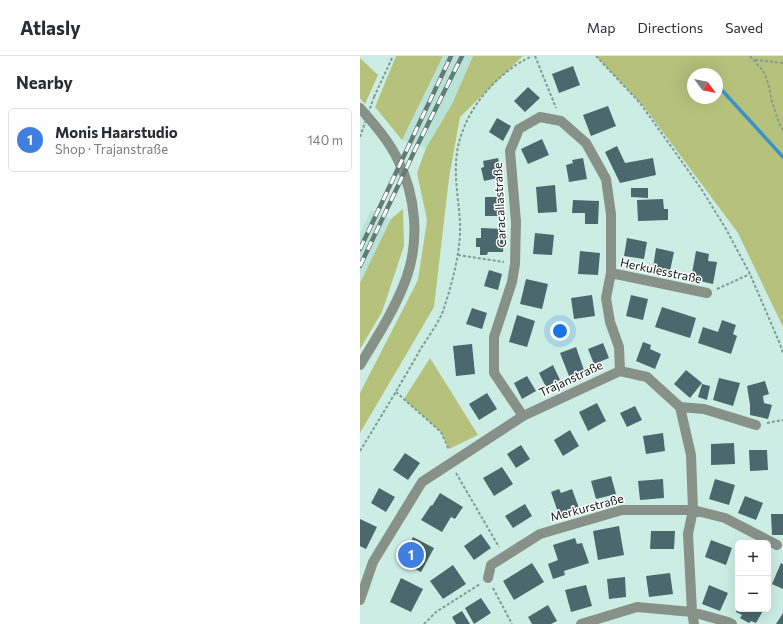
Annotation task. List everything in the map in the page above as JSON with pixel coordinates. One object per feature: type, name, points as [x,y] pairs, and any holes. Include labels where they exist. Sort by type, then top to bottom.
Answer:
[{"type":"street","points":[[360,108],[372,122],[398,159],[408,184],[415,218],[414,248],[407,278],[393,309],[360,365]]},
{"type":"street","name":"Caracallastraße","points":[[523,416],[494,373],[494,337],[512,282],[515,264],[516,222],[510,151],[519,129],[540,117],[561,121]]},
{"type":"street","points":[[561,121],[586,143],[606,180],[611,214],[610,273],[606,298],[610,322],[619,347],[620,371]]},
{"type":"street","name":"Herkulesstraße","points":[[610,273],[707,293]]},
{"type":"street","name":"Trajanstraße","points":[[360,600],[373,562],[422,482],[523,416],[620,371],[646,377],[680,406]]},
{"type":"street","points":[[694,624],[688,534],[693,510],[691,455],[680,406],[704,408],[756,425]]},
{"type":"street","name":"Merkurstraße","points":[[488,578],[491,565],[540,534],[622,510],[693,510],[725,518],[777,546]]},
{"type":"street","points":[[581,624],[637,607],[692,612],[732,624]]},
{"type":"path","points":[[360,137],[374,97],[392,56]]},
{"type":"path","points":[[360,451],[444,310],[458,255],[460,222],[456,164],[459,141],[468,119],[486,92],[506,71],[521,61],[534,56],[561,121]]},
{"type":"path","points":[[596,56],[640,103],[700,187],[726,228],[750,274],[783,354]]},
{"type":"path","points":[[750,56],[764,72],[769,86],[772,102],[783,130]]},
{"type":"path","points":[[755,60],[783,63]]},
{"type":"path","points":[[458,255],[515,264]]},
{"type":"path","points":[[707,293],[750,274]]},
{"type":"path","points":[[756,425],[783,420]]},
{"type":"path","points":[[424,624],[436,612],[488,578],[512,624]]},
{"type":"shaded area","points":[[443,56],[473,56],[452,104],[426,148],[402,140]]},
{"type":"shaded area","points":[[371,210],[391,219],[360,283],[360,233]]},
{"type":"green space","points":[[396,56],[443,56],[402,140],[375,107]]},
{"type":"green space","points":[[473,56],[523,56],[460,117],[449,178],[434,307],[360,433],[360,393],[418,280],[427,220],[417,173],[426,148],[452,104]]},
{"type":"green space","points":[[596,56],[783,56],[783,327],[738,233],[645,108]]},
{"type":"green space","points":[[360,58],[378,75],[365,104],[360,98]]},
{"type":"green space","points":[[403,209],[404,246],[382,312],[360,349],[360,283],[391,219]]},
{"type":"green space","points":[[430,358],[478,435],[449,449],[441,432],[404,399]]},
{"type":"building","points":[[573,66],[580,85],[559,93],[552,74]]},
{"type":"building","points":[[528,87],[540,98],[525,112],[514,101]]},
{"type":"building","points":[[608,106],[616,126],[591,136],[583,115]]},
{"type":"building","points":[[497,118],[511,126],[503,141],[489,132]]},
{"type":"building","points":[[542,139],[549,155],[528,164],[521,149]]},
{"type":"building","points":[[617,146],[625,163],[653,158],[656,175],[620,183],[605,152]]},
{"type":"building","points":[[498,158],[502,177],[484,181],[481,168],[484,167],[483,161]]},
{"type":"building","points":[[583,158],[587,179],[569,182],[566,165],[573,163],[572,160]]},
{"type":"building","points":[[555,185],[557,212],[538,213],[536,187]]},
{"type":"building","points":[[631,188],[648,188],[648,198],[631,197]]},
{"type":"building","points":[[485,197],[503,197],[503,216],[485,216]]},
{"type":"building","points":[[663,199],[664,209],[668,209],[668,220],[638,221],[637,200]]},
{"type":"building","points":[[573,200],[599,201],[598,224],[585,224],[585,213],[572,213]]},
{"type":"building","points":[[481,228],[504,229],[503,252],[488,252],[487,255],[480,255],[480,247],[476,247],[476,238],[481,238]]},
{"type":"building","points":[[535,233],[554,235],[552,255],[533,254]]},
{"type":"building","points":[[627,238],[647,242],[644,259],[624,256]]},
{"type":"building","points":[[656,248],[674,252],[670,271],[653,268]]},
{"type":"building","points":[[580,251],[600,253],[598,275],[578,274]]},
{"type":"building","points":[[696,251],[709,254],[708,261],[717,262],[713,284],[691,279]]},
{"type":"building","points":[[489,270],[502,274],[498,290],[484,286]]},
{"type":"building","points":[[526,279],[548,284],[542,309],[520,304]]},
{"type":"building","points":[[592,295],[595,316],[574,319],[571,298]]},
{"type":"building","points":[[631,295],[648,299],[643,320],[626,316]]},
{"type":"building","points":[[662,307],[696,318],[690,338],[655,327]]},
{"type":"building","points":[[472,308],[487,313],[482,329],[466,324]]},
{"type":"building","points":[[517,315],[535,321],[527,347],[509,342]]},
{"type":"building","points":[[722,320],[736,325],[733,334],[737,336],[731,354],[698,343],[703,327],[718,332]]},
{"type":"building","points":[[643,342],[651,345],[650,349],[661,354],[655,369],[636,361]]},
{"type":"building","points":[[603,343],[609,358],[594,364],[588,349]]},
{"type":"building","points":[[472,344],[475,374],[456,376],[453,346]]},
{"type":"building","points":[[576,347],[584,370],[569,376],[560,353]]},
{"type":"building","points":[[553,365],[560,380],[546,387],[539,373]]},
{"type":"building","points":[[686,370],[702,383],[690,398],[674,384]]},
{"type":"building","points":[[527,376],[536,391],[522,399],[514,383]]},
{"type":"building","points":[[719,378],[740,383],[733,406],[713,400]]},
{"type":"building","points":[[765,381],[769,394],[763,396],[764,403],[772,405],[768,419],[750,415],[747,386]]},
{"type":"building","points":[[702,384],[710,386],[707,400],[698,397]]},
{"type":"building","points":[[487,393],[497,409],[479,420],[469,404]]},
{"type":"building","points":[[597,403],[606,421],[588,431],[579,412]]},
{"type":"building","points":[[635,406],[642,420],[627,427],[620,413]]},
{"type":"building","points":[[570,430],[579,446],[563,456],[554,440]]},
{"type":"building","points":[[663,433],[665,451],[646,454],[643,436]]},
{"type":"building","points":[[734,443],[735,464],[711,465],[711,444]]},
{"type":"building","points":[[521,445],[530,459],[516,468],[507,454]]},
{"type":"building","points":[[749,450],[767,450],[768,470],[750,471]]},
{"type":"building","points":[[405,453],[420,463],[408,480],[393,470]]},
{"type":"building","points":[[502,467],[513,484],[494,496],[483,478]]},
{"type":"building","points":[[611,476],[616,494],[596,499],[591,481]]},
{"type":"building","points":[[663,479],[664,498],[640,500],[638,481]]},
{"type":"building","points":[[715,479],[735,485],[729,505],[709,499]]},
{"type":"building","points":[[379,488],[395,497],[386,512],[371,503]]},
{"type":"building","points":[[559,489],[561,493],[572,489],[579,508],[559,515],[551,492]]},
{"type":"building","points":[[440,493],[463,507],[455,519],[451,517],[442,532],[421,520]]},
{"type":"building","points":[[745,496],[763,503],[756,520],[738,513]]},
{"type":"building","points":[[525,504],[532,516],[513,528],[505,516]]},
{"type":"building","points":[[771,514],[783,514],[783,535],[772,535]]},
{"type":"building","points":[[360,519],[377,527],[366,549],[360,546]]},
{"type":"building","points":[[619,526],[624,555],[598,560],[593,531]]},
{"type":"building","points":[[651,531],[675,531],[674,549],[650,549]]},
{"type":"building","points":[[481,534],[491,548],[474,560],[464,546]]},
{"type":"building","points":[[413,537],[434,548],[421,572],[401,562]]},
{"type":"building","points":[[575,538],[577,544],[582,543],[589,563],[564,571],[565,575],[553,579],[548,564],[558,560],[553,545]]},
{"type":"building","points":[[711,540],[732,548],[726,565],[705,557]]},
{"type":"building","points":[[532,563],[544,582],[514,600],[503,581]]},
{"type":"building","points":[[781,563],[783,564],[783,589],[772,584]]},
{"type":"building","points":[[453,565],[466,584],[443,599],[430,581]]},
{"type":"building","points":[[670,573],[673,594],[649,597],[646,576]]},
{"type":"building","points":[[625,577],[626,597],[609,599],[607,579]]},
{"type":"building","points":[[401,578],[423,589],[411,612],[390,602]]},
{"type":"building","points":[[586,585],[592,606],[571,612],[565,590]]},
{"type":"building","points":[[709,585],[728,593],[720,611],[702,604]]},
{"type":"building","points":[[481,598],[491,613],[474,624],[465,608]]},
{"type":"building","points":[[548,605],[557,621],[551,624],[532,624],[528,617]]},
{"type":"building","points":[[462,611],[470,624],[456,624],[452,617]]},
{"type":"building","points":[[736,612],[762,612],[756,623],[751,621],[749,623],[740,618],[742,615]]},
{"type":"building","points":[[783,613],[783,624],[776,624]]},
{"type":"waterway","points":[[723,91],[783,157]]},
{"type":"railway","points":[[360,249],[451,56]]},
{"type":"railway","points":[[360,266],[414,152],[462,56]]},
{"type":"place","name":"Monis Haarstudio","points":[[411,555]]}]
